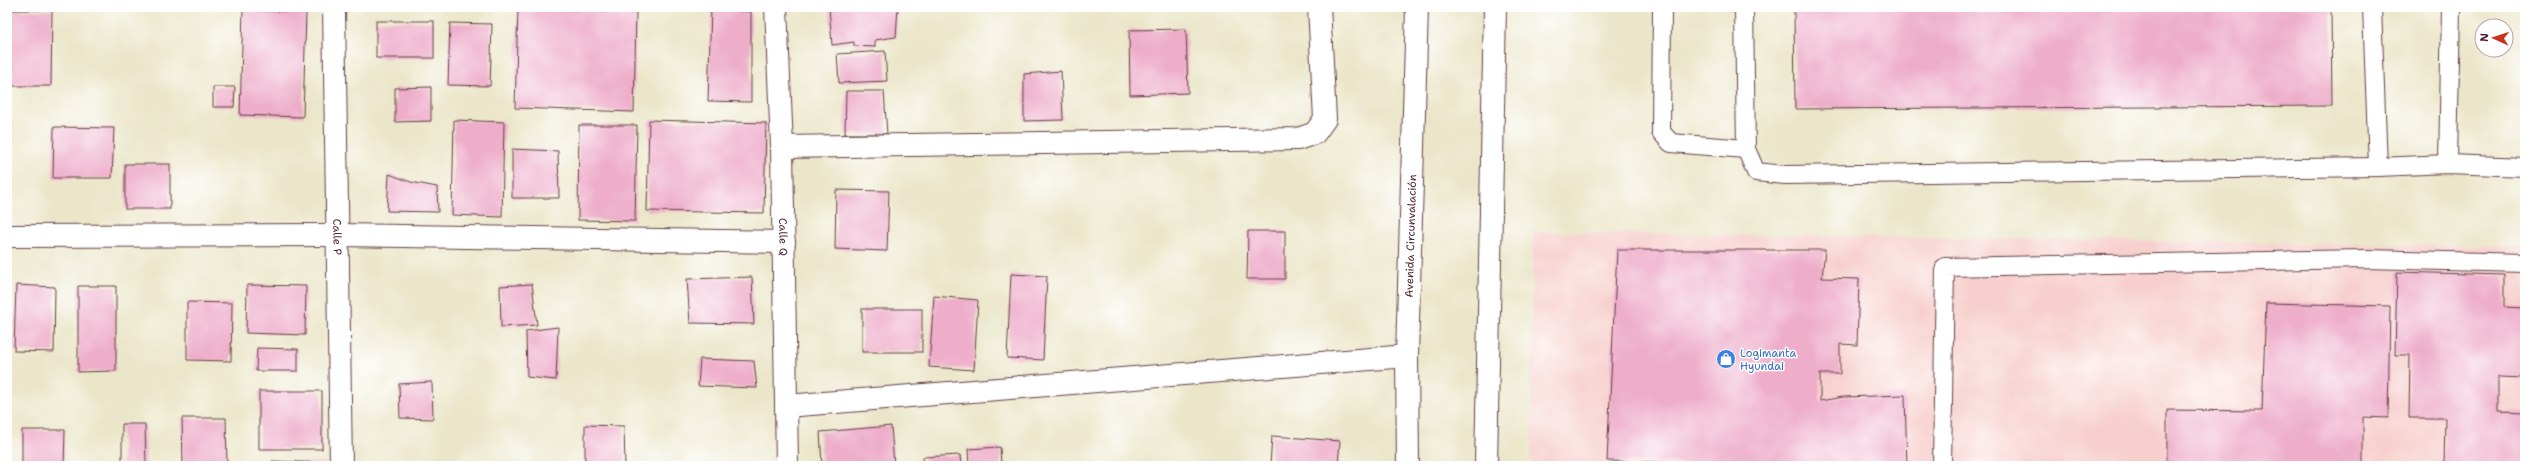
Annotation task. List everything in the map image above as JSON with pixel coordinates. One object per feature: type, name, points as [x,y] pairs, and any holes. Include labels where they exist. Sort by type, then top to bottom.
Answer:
[{"type":"main road","name":"Calle P","points":[[334,7],[339,235],[341,466]]},
{"type":"main road","name":"Calle Q","points":[[776,7],[782,147],[787,466]]},
{"type":"main road","points":[[782,147],[1298,139],[1315,133],[1325,119],[1318,7]]},
{"type":"main road","name":"Avenida Circunvalación","points":[[1408,466],[1408,356],[1417,7]]},
{"type":"main road","points":[[1486,466],[1495,7]]},
{"type":"main road","points":[[7,236],[339,235],[784,242]]},
{"type":"main road","points":[[786,406],[1408,356]]},
{"type":"lane","points":[[1662,7],[1661,132],[1671,142],[1746,149]]},
{"type":"lane","points":[[1744,7],[1746,149],[1756,172],[1785,175],[2378,167],[2448,164],[2525,167]]},
{"type":"lane","points":[[2372,7],[2378,167]]},
{"type":"lane","points":[[2448,164],[2450,7]]},
{"type":"lane","points":[[1942,466],[1944,267],[2366,259],[2525,263]]},
{"type":"shaded area","points":[[1533,232],[2525,247],[2525,466],[1531,466]]},
{"type":"building","points":[[829,7],[898,7],[896,37],[875,40],[875,47],[854,46],[854,42],[832,45]]},
{"type":"building","points":[[1794,7],[2331,7],[2332,106],[1795,109]]},
{"type":"building","points":[[518,8],[636,12],[634,112],[515,108]]},
{"type":"building","points":[[711,8],[751,12],[751,102],[708,101]]},
{"type":"building","points":[[7,10],[52,10],[51,86],[7,86]]},
{"type":"building","points":[[243,10],[306,12],[303,117],[240,115]]},
{"type":"building","points":[[376,21],[434,21],[434,58],[376,58]]},
{"type":"building","points":[[450,23],[492,24],[490,86],[448,85]]},
{"type":"building","points":[[1186,29],[1188,93],[1130,95],[1129,30]]},
{"type":"building","points":[[885,51],[887,81],[839,83],[837,54]]},
{"type":"building","points":[[1061,71],[1063,120],[1024,121],[1024,74]]},
{"type":"building","points":[[213,87],[235,87],[234,107],[213,107]]},
{"type":"building","points":[[431,87],[431,121],[395,122],[395,88]]},
{"type":"building","points":[[846,91],[884,91],[887,134],[845,134]]},
{"type":"building","points":[[454,120],[504,122],[502,217],[452,215]]},
{"type":"building","points":[[649,120],[766,123],[764,213],[647,211]]},
{"type":"building","points":[[579,125],[637,125],[635,221],[578,220]]},
{"type":"building","points":[[54,127],[114,128],[112,178],[53,178]]},
{"type":"building","points":[[512,149],[558,151],[559,198],[512,198]]},
{"type":"building","points":[[125,164],[170,164],[170,209],[125,209]]},
{"type":"building","points":[[389,174],[411,182],[437,187],[438,212],[387,211]]},
{"type":"building","points":[[836,190],[889,191],[887,251],[835,249]]},
{"type":"building","points":[[1248,231],[1285,231],[1285,279],[1247,279]]},
{"type":"building","name":"Logimanta Hyundai","points":[[1617,250],[1825,250],[1822,278],[1859,279],[1857,345],[1840,344],[1840,374],[1820,374],[1820,401],[1843,397],[1905,395],[1907,466],[1703,466],[1703,463],[1607,461]]},
{"type":"building","points":[[2397,272],[2504,275],[2504,307],[2525,308],[2525,378],[2498,377],[2498,411],[2525,412],[2525,466],[2444,466],[2445,418],[2409,418],[2410,355],[2395,355]]},
{"type":"building","points":[[1011,274],[1047,276],[1043,360],[1007,358]]},
{"type":"building","points":[[752,277],[754,324],[690,323],[687,279]]},
{"type":"building","points":[[532,284],[537,325],[501,327],[500,286]]},
{"type":"building","points":[[16,285],[55,287],[54,352],[14,351]]},
{"type":"building","points":[[247,285],[306,286],[305,335],[246,333]]},
{"type":"building","points":[[78,286],[116,286],[116,371],[78,372]]},
{"type":"building","points":[[934,296],[978,300],[974,370],[929,367]]},
{"type":"building","points":[[187,302],[232,303],[231,361],[187,360]]},
{"type":"building","points":[[2266,303],[2390,306],[2388,418],[2363,417],[2363,466],[2167,466],[2167,410],[2262,411]]},
{"type":"building","points":[[862,309],[922,309],[922,352],[862,352]]},
{"type":"building","points":[[558,327],[556,380],[527,377],[526,331]]},
{"type":"building","points":[[257,348],[298,349],[298,371],[256,371]]},
{"type":"building","points":[[700,359],[754,361],[757,388],[698,386]]},
{"type":"building","points":[[432,382],[433,419],[400,418],[399,384]]},
{"type":"building","points":[[259,391],[322,391],[322,449],[259,449]]},
{"type":"building","points":[[182,418],[226,418],[227,466],[183,466]]},
{"type":"building","points":[[122,424],[145,424],[146,466],[122,466]]},
{"type":"building","points":[[585,425],[624,426],[625,466],[585,466]]},
{"type":"building","points":[[891,426],[894,465],[822,466],[820,432]]},
{"type":"building","points":[[22,430],[65,430],[64,466],[22,466]]},
{"type":"building","points":[[1272,436],[1340,441],[1338,466],[1270,466]]},
{"type":"building","points":[[1000,447],[1001,466],[969,466],[968,449]]},
{"type":"building","points":[[960,455],[961,466],[924,466],[923,457]]},
{"type":"building","points":[[272,461],[325,463],[325,466],[272,466]]},
{"type":"place","name":"Logimanta Hyundai","points":[[1726,359]]}]
